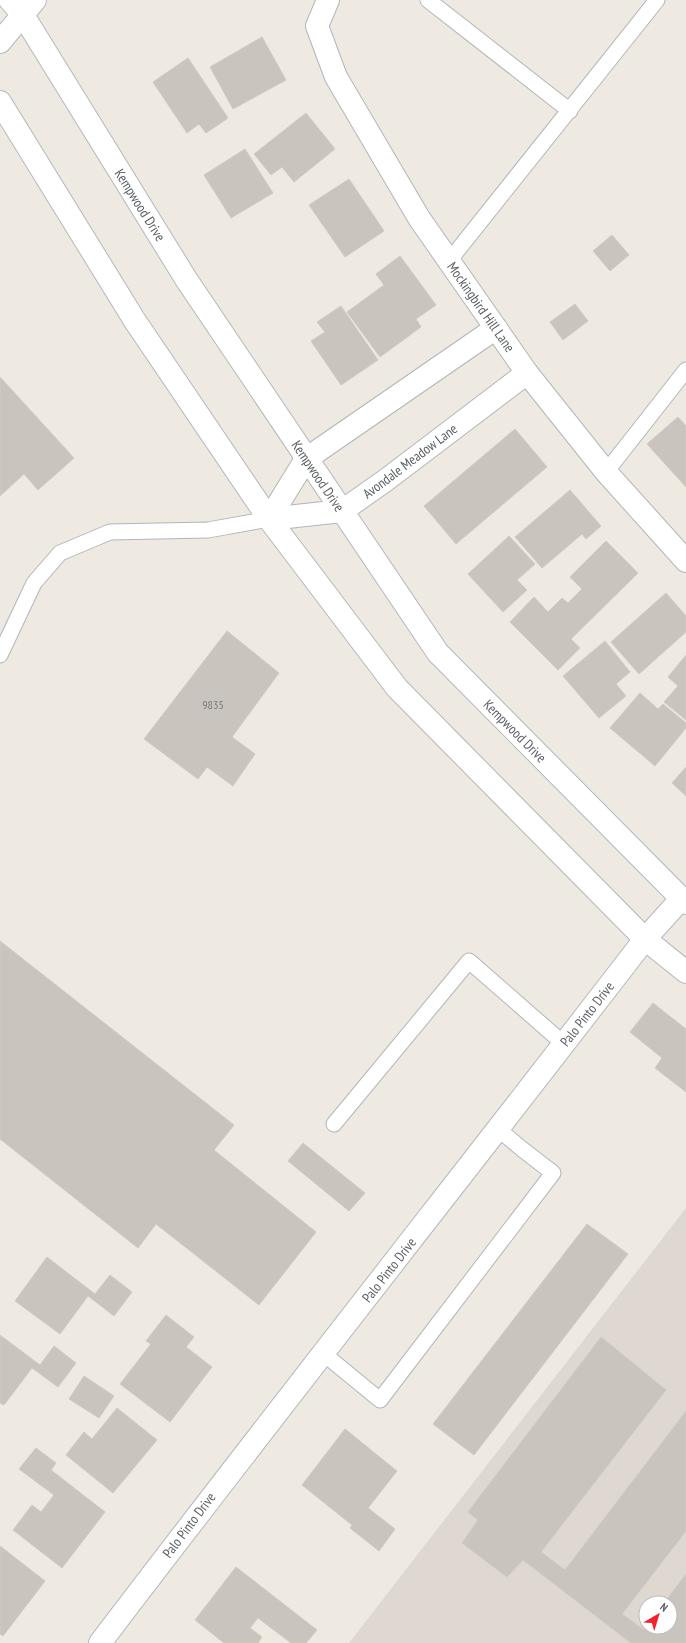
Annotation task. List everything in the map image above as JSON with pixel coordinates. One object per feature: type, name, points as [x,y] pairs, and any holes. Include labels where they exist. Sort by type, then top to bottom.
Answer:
[{"type":"street","name":"Mockingbird Hill Lane","points":[[328,0],[317,26],[336,77],[419,218],[527,373],[606,472],[686,561]]},
{"type":"street","points":[[0,42],[23,5]]},
{"type":"street","name":"Kempwood Drive","points":[[23,5],[186,279],[438,653],[683,901]]},
{"type":"street","points":[[0,102],[136,321],[269,519],[397,688],[645,939],[686,972]]},
{"type":"street","points":[[269,519],[306,458],[496,328]]},
{"type":"street","name":"Avondale Meadow Lane","points":[[269,519],[342,511],[386,480],[527,373]]},
{"type":"street","name":"Palo Pinto Drive","points":[[100,1643],[216,1490],[324,1354],[645,939],[683,901]]},
{"type":"lane","points":[[428,0],[570,111]]},
{"type":"lane","points":[[449,261],[657,0]]},
{"type":"lane","points":[[606,472],[686,370]]},
{"type":"lane","points":[[0,655],[34,583],[60,553],[110,532],[208,530],[269,519]]},
{"type":"lane","points":[[334,1124],[469,961],[564,1044]]},
{"type":"lane","points":[[324,1354],[380,1400],[553,1173],[498,1129]]},
{"type":"shaded area","points":[[686,1208],[686,1643],[349,1643]]},
{"type":"building","points":[[262,37],[286,80],[233,109],[210,67]]},
{"type":"building","points":[[188,58],[228,118],[206,133],[199,124],[187,133],[153,82]]},
{"type":"building","points":[[306,113],[335,149],[294,182],[282,167],[271,175],[254,154]]},
{"type":"building","points":[[245,149],[273,193],[231,218],[204,175]]},
{"type":"building","points":[[349,179],[384,231],[345,257],[309,205]]},
{"type":"building","points":[[612,235],[629,255],[610,271],[593,251]]},
{"type":"building","points":[[400,256],[436,305],[416,319],[421,327],[380,357],[347,312],[384,285],[376,274]]},
{"type":"building","points":[[575,304],[588,321],[563,340],[550,322]]},
{"type":"building","points":[[341,306],[378,360],[341,385],[311,341],[325,332],[317,322]]},
{"type":"building","points":[[0,377],[74,458],[38,490],[24,474],[0,496]]},
{"type":"building","points":[[678,417],[686,426],[686,487],[647,444]]},
{"type":"building","points":[[515,429],[547,467],[456,544],[424,506]]},
{"type":"building","points":[[570,490],[601,526],[586,539],[582,534],[542,568],[515,537]]},
{"type":"building","points":[[509,536],[535,564],[517,580],[527,590],[503,612],[468,574]]},
{"type":"building","points":[[606,541],[638,573],[571,639],[580,648],[558,670],[510,622],[534,597],[548,612],[562,598],[568,603],[582,589],[570,577]]},
{"type":"building","points":[[666,593],[686,616],[686,632],[639,674],[611,642]]},
{"type":"building","points":[[227,631],[279,673],[232,737],[255,754],[233,786],[207,767],[198,779],[144,739]]},
{"type":"building","points":[[605,641],[630,672],[616,684],[626,696],[599,718],[563,676]]},
{"type":"building","points":[[686,655],[686,720],[664,702],[678,686],[668,677]]},
{"type":"building","points":[[640,693],[658,709],[663,704],[686,723],[686,728],[655,766],[610,728]]},
{"type":"building","points":[[686,767],[686,796],[672,783]]},
{"type":"building","points":[[0,941],[234,1125],[214,1150],[316,1232],[259,1305],[156,1224],[138,1248],[0,1139]]},
{"type":"building","points":[[653,1003],[686,1029],[686,1092],[655,1068],[662,1058],[630,1032]]},
{"type":"building","points":[[303,1143],[365,1193],[349,1211],[288,1161]]},
{"type":"building","points":[[587,1224],[628,1254],[474,1455],[433,1424]]},
{"type":"building","points":[[47,1257],[95,1294],[110,1275],[132,1292],[114,1316],[88,1296],[60,1334],[15,1301]]},
{"type":"building","points":[[166,1315],[194,1337],[186,1347],[212,1367],[170,1422],[120,1384],[151,1344],[146,1341]]},
{"type":"building","points":[[0,1335],[40,1365],[54,1346],[76,1363],[58,1387],[32,1368],[4,1405],[0,1403]]},
{"type":"building","points":[[601,1337],[666,1390],[541,1552],[565,1570],[686,1411],[686,1531],[622,1614],[638,1626],[638,1635],[678,1635],[678,1595],[670,1595],[686,1574],[686,1643],[631,1643],[523,1560],[507,1577],[462,1543],[478,1520],[468,1512]]},
{"type":"building","points":[[84,1376],[114,1396],[99,1418],[69,1399]]},
{"type":"building","points":[[117,1408],[157,1440],[113,1493],[66,1455],[84,1432],[92,1439]]},
{"type":"building","points":[[345,1429],[397,1471],[368,1508],[395,1529],[379,1551],[350,1528],[352,1525],[302,1485]]},
{"type":"building","points":[[36,1448],[56,1463],[51,1470],[105,1512],[62,1568],[13,1530],[32,1505],[41,1512],[54,1495],[19,1469]]},
{"type":"building","points":[[0,1546],[45,1581],[3,1636],[0,1634]]},
{"type":"building","points":[[236,1567],[317,1630],[306,1643],[291,1643],[258,1618],[250,1628],[262,1637],[258,1643],[224,1643],[195,1620]]}]
